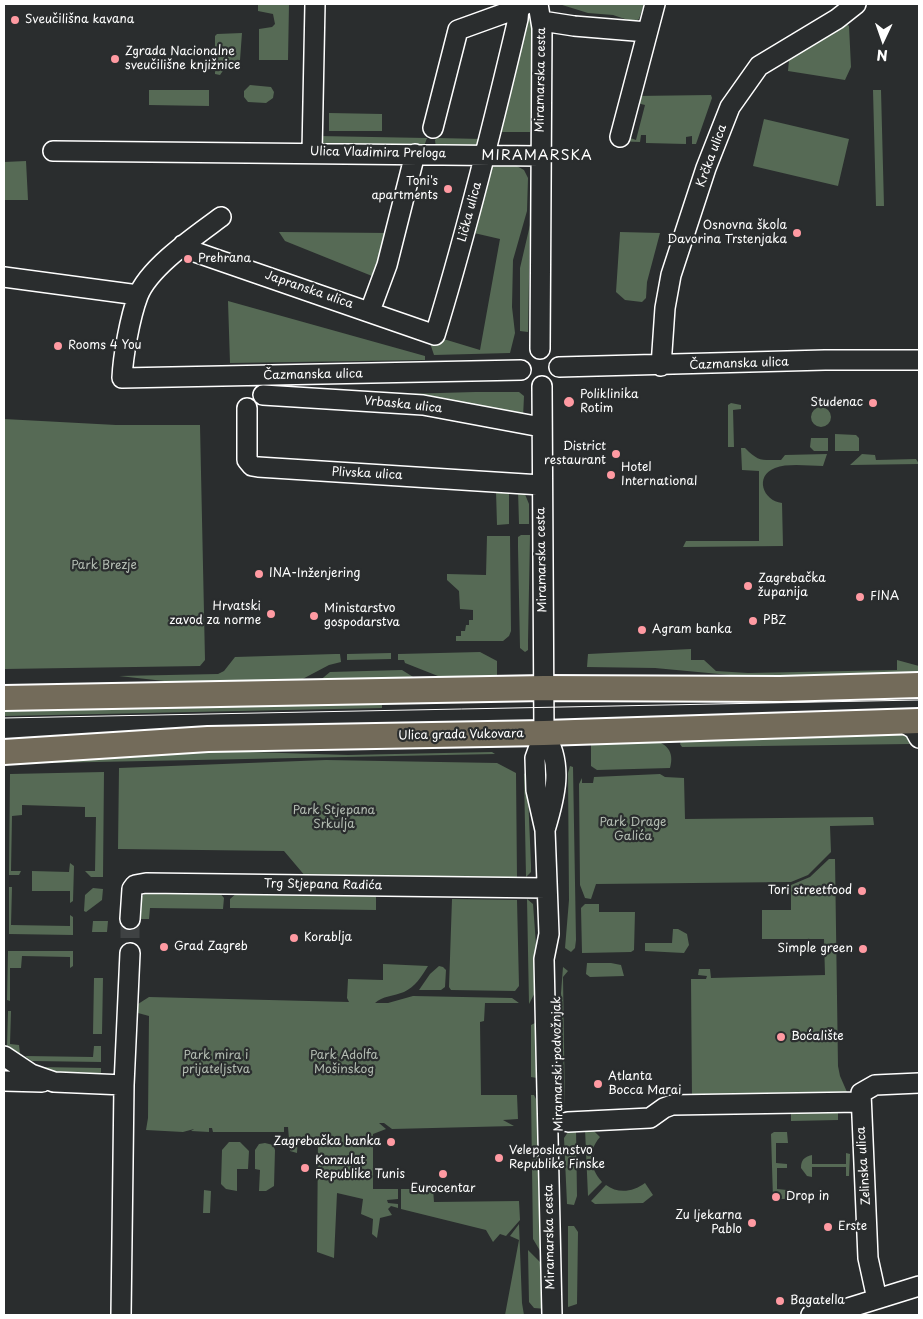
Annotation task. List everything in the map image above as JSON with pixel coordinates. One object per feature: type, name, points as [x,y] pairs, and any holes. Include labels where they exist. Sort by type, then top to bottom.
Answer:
[{"type":"main road","points":[[4,698],[544,688],[780,688],[919,685]]},
{"type":"main road","points":[[4,689],[34,698]]},
{"type":"main road","name":"Ulica grada Vukovara","points":[[4,752],[208,739],[544,733],[911,721]]},
{"type":"street","points":[[312,152],[315,4]]},
{"type":"street","points":[[620,137],[654,4]]},
{"type":"street","name":"Krčka ulica","points":[[661,366],[665,308],[671,275],[706,168],[730,107],[759,66],[837,19],[856,4]]},
{"type":"street","points":[[433,128],[458,30],[522,6]]},
{"type":"street","name":"Lička ulica","points":[[435,335],[456,266],[522,6]]},
{"type":"street","points":[[540,12],[574,26],[647,32]]},
{"type":"street","name":"Miramarska cesta","points":[[540,12],[540,349]]},
{"type":"street","name":"Ulica Vladimira Preloga","points":[[53,151],[312,152],[540,156]]},
{"type":"street","points":[[370,311],[387,265],[415,154]]},
{"type":"street","points":[[4,276],[138,295],[146,283],[183,245],[221,217]]},
{"type":"street","name":"Japranska ulica","points":[[183,245],[195,252],[435,335]]},
{"type":"street","name":"Čazmanska ulica","points":[[138,295],[123,361],[122,378],[521,370]]},
{"type":"street","points":[[540,349],[552,353],[559,367],[556,378],[542,386],[530,383],[521,370],[525,356],[540,349]]},
{"type":"street","name":"Čazmanska ulica","points":[[559,367],[661,366],[825,360],[919,360]]},
{"type":"street","name":"Miramarska cesta","points":[[542,386],[541,485],[544,733],[535,758],[536,790],[545,830],[549,934],[544,959],[552,1315]]},
{"type":"street","name":"Vrbaska ulica","points":[[263,394],[423,405],[541,426]]},
{"type":"street","name":"Plivska ulica","points":[[247,408],[247,460],[252,466],[541,485]]},
{"type":"street","points":[[911,721],[919,738]]},
{"type":"street","name":"Trg Stjepana Radića","points":[[130,919],[132,889],[134,886],[146,883],[546,888]]},
{"type":"street","name":"Miramarski podvožnjak","points":[[549,934],[556,957],[563,1315]]},
{"type":"street","points":[[121,1315],[124,1085],[130,953]]},
{"type":"street","points":[[4,1056],[31,1074],[54,1082]]},
{"type":"street","points":[[4,1081],[124,1085]]},
{"type":"street","points":[[568,1122],[650,1118],[672,1105],[860,1102],[861,1093],[875,1085],[919,1083]]},
{"type":"street","name":"Zelinska ulica","points":[[860,1102],[868,1258],[877,1299]]},
{"type":"street","points":[[811,1315],[845,1309],[919,1286]]},
{"type":"green space","points":[[258,4],[289,4],[288,60],[259,60],[259,29],[272,27],[275,24],[273,14],[258,11]]},
{"type":"green space","points":[[559,4],[644,4],[639,19],[634,22],[613,15],[588,13]]},
{"type":"green space","points":[[534,10],[530,132],[497,132],[525,14]]},
{"type":"green space","points":[[846,23],[849,26],[851,67],[845,80],[788,71],[789,60]]},
{"type":"green space","points":[[242,33],[240,60],[227,65],[220,75],[215,74],[215,36],[217,34]]},
{"type":"green space","points":[[250,85],[271,87],[274,92],[273,98],[266,103],[248,102],[244,97],[244,91]]},
{"type":"green space","points":[[149,90],[209,90],[209,106],[149,105]]},
{"type":"green space","points":[[873,90],[881,90],[884,206],[876,206]]},
{"type":"green space","points":[[711,95],[712,98],[696,144],[692,144],[692,136],[686,137],[686,144],[646,143],[646,135],[641,135],[640,142],[614,141],[625,136],[636,140],[645,105],[633,102],[635,96]]},
{"type":"green space","points":[[329,113],[382,114],[382,131],[329,131]]},
{"type":"green space","points":[[764,119],[849,139],[838,186],[753,166]]},
{"type":"green space","points":[[318,136],[427,138],[423,149],[335,148],[323,143]]},
{"type":"green space","points":[[437,138],[483,139],[481,147],[436,148],[435,140]]},
{"type":"green space","points":[[26,161],[28,200],[4,200],[4,162]]},
{"type":"green space","points":[[513,164],[524,170],[528,178],[527,211],[513,260],[512,307],[515,333],[510,353],[434,355],[430,343],[437,337],[480,350],[500,239],[474,233],[481,202],[484,200],[493,165]]},
{"type":"green space","points":[[530,225],[528,332],[520,331],[520,268]]},
{"type":"green space","points":[[279,232],[389,233],[377,278],[285,241]]},
{"type":"green space","points":[[620,232],[660,233],[647,282],[646,298],[642,302],[625,300],[616,292]]},
{"type":"green space","points":[[228,301],[425,356],[425,360],[230,363]]},
{"type":"green space","points":[[519,392],[524,396],[523,418],[368,395]]},
{"type":"green space","points":[[830,398],[859,398],[859,407],[838,407]]},
{"type":"green space","points":[[731,403],[741,405],[741,409],[733,410],[734,447],[728,447],[728,405]]},
{"type":"green space","points":[[821,407],[828,410],[831,417],[828,424],[821,427],[814,424],[811,417],[814,410]]},
{"type":"green space","name":"Park Brezje","points":[[4,419],[116,425],[200,425],[205,660],[200,666],[4,669]]},
{"type":"green space","points":[[835,434],[856,435],[859,438],[859,451],[835,451]]},
{"type":"green space","points":[[811,438],[828,438],[828,451],[814,451],[810,447]]},
{"type":"green space","points":[[741,448],[745,448],[757,458],[765,460],[781,460],[785,455],[827,454],[823,466],[780,466],[768,472],[765,477],[763,482],[766,493],[770,498],[782,503],[783,546],[683,547],[686,541],[759,541],[759,471],[742,470]]},
{"type":"green space","points":[[862,454],[875,455],[876,460],[916,459],[919,464],[850,465]]},
{"type":"green space","points":[[509,488],[509,524],[497,525],[496,491]]},
{"type":"green space","points":[[518,490],[524,492],[529,504],[529,524],[519,524]]},
{"type":"green space","points":[[530,535],[528,650],[525,652],[520,648],[518,537]]},
{"type":"green space","points":[[487,536],[510,536],[511,631],[509,636],[503,641],[456,641],[456,636],[461,636],[461,631],[465,631],[466,625],[469,625],[469,620],[473,620],[473,610],[460,609],[459,591],[447,580],[447,574],[486,575]]},
{"type":"green space","points":[[691,649],[691,660],[704,660],[716,671],[748,673],[897,670],[897,660],[919,666],[919,675],[762,678],[655,668],[587,667],[588,654]]},
{"type":"green space","points":[[480,652],[497,661],[497,678],[443,678],[405,663],[404,660],[398,660],[398,654]]},
{"type":"green space","points":[[391,653],[391,659],[347,660],[347,654]]},
{"type":"green space","points":[[340,654],[341,662],[329,665],[295,683],[191,684],[119,676],[218,674],[224,671],[235,657]]},
{"type":"green space","points":[[402,670],[418,680],[318,682],[330,672]]},
{"type":"green space","points":[[382,703],[382,708],[4,716],[4,711]]},
{"type":"green space","points":[[900,733],[910,735],[913,739],[910,744],[682,747],[680,744],[682,739]]},
{"type":"green space","points":[[650,740],[661,743],[668,748],[671,757],[670,768],[597,770],[591,766],[591,743]]},
{"type":"green space","points":[[184,750],[348,755],[492,752],[495,754],[46,763]]},
{"type":"green space","name":"Park Stjepana Srkulja","points":[[326,760],[497,763],[516,773],[517,878],[306,877],[284,851],[118,849],[119,768]]},
{"type":"green space","points":[[570,766],[573,767],[576,940],[575,948],[571,952],[565,948],[569,900],[568,773]]},
{"type":"green space","points":[[104,772],[103,877],[91,877],[85,871],[95,871],[96,817],[85,817],[85,807],[22,805],[22,815],[12,816],[11,871],[21,871],[19,875],[9,875],[10,774]]},
{"type":"green space","points":[[527,772],[531,872],[526,877],[524,774]]},
{"type":"green space","name":"Park Drage Galića","points":[[660,774],[665,777],[684,778],[685,819],[873,817],[874,825],[830,826],[831,852],[808,875],[791,882],[596,884],[591,899],[585,898],[580,885],[579,784],[582,778],[582,783],[593,783],[594,777]]},
{"type":"green space","points":[[829,859],[835,859],[838,1066],[847,1092],[843,1094],[692,1099],[691,979],[706,979],[707,976],[698,975],[699,969],[710,969],[711,978],[825,975],[824,939],[762,939],[762,910],[791,910],[791,885],[810,877]]},
{"type":"green space","points":[[70,863],[74,866],[73,901],[70,903],[70,891],[32,891],[32,871],[69,872]]},
{"type":"green space","points":[[9,887],[12,887],[11,925],[70,926],[70,915],[73,917],[73,935],[9,934]]},
{"type":"green space","points":[[93,888],[103,889],[102,900],[86,912],[84,911],[85,895]]},
{"type":"green space","points":[[148,891],[219,892],[224,898],[223,909],[150,908],[149,919],[139,919],[140,898]]},
{"type":"green space","points":[[238,892],[373,894],[376,897],[376,910],[230,908],[230,899]]},
{"type":"green space","points":[[452,899],[517,900],[519,986],[515,991],[451,990],[449,987]]},
{"type":"green space","points":[[527,899],[533,904],[539,985],[529,1004]]},
{"type":"green space","points":[[585,904],[599,904],[599,912],[635,912],[634,950],[631,952],[582,953],[581,908]]},
{"type":"green space","points":[[93,921],[108,921],[107,932],[92,932]]},
{"type":"green space","points":[[673,929],[678,929],[687,934],[689,945],[684,953],[645,951],[645,943],[672,943]]},
{"type":"green space","points":[[8,951],[73,951],[73,966],[70,968],[70,957],[22,956],[21,968],[10,968],[10,1001],[7,1000]]},
{"type":"green space","points":[[587,963],[621,965],[624,976],[590,977],[586,974]]},
{"type":"green space","points":[[383,964],[428,966],[418,981],[408,990],[388,996],[375,1003],[388,1003],[413,996],[512,998],[519,1003],[485,1003],[484,1021],[480,1022],[481,1095],[517,1095],[518,1119],[503,1120],[514,1126],[392,1129],[384,1123],[379,1123],[386,1129],[373,1134],[373,1189],[398,1189],[398,1199],[387,1200],[388,1203],[398,1204],[398,1208],[391,1206],[388,1209],[392,1215],[380,1218],[377,1238],[372,1234],[373,1219],[361,1214],[363,1199],[337,1193],[334,1258],[317,1252],[318,1138],[298,1137],[297,1153],[290,1151],[288,1127],[284,1127],[284,1132],[213,1132],[212,1128],[209,1128],[209,1132],[191,1131],[194,1129],[183,1132],[146,1130],[148,1118],[149,1016],[138,1013],[138,1004],[149,997],[349,1002],[347,998],[348,979],[383,980]]},
{"type":"green space","points":[[439,966],[446,970],[445,987],[441,990],[419,990],[430,974]]},
{"type":"green space","points":[[563,967],[568,971],[563,977],[565,1111],[561,993]]},
{"type":"green space","points":[[94,978],[103,978],[102,1034],[93,1034]]},
{"type":"green space","points":[[8,1011],[11,1011],[10,1044],[19,1045],[20,1054],[7,1046]]},
{"type":"green space","points":[[537,1022],[541,1073],[537,1078],[531,1077],[531,1025]]},
{"type":"green space","points":[[94,1046],[101,1046],[101,1062],[32,1061],[25,1056],[93,1057]]},
{"type":"green space","points":[[38,1067],[101,1068],[101,1075],[54,1073]]},
{"type":"green space","points":[[531,1095],[534,1095],[542,1111],[542,1254],[533,1239]]},
{"type":"green space","points":[[838,1109],[838,1120],[791,1121],[791,1110]]},
{"type":"green space","points":[[576,1128],[577,1196],[574,1205],[567,1204],[564,1138],[570,1129]]},
{"type":"green space","points":[[591,1128],[600,1137],[593,1148],[592,1160],[595,1171],[602,1182],[588,1196],[585,1129]]},
{"type":"green space","points":[[774,1132],[787,1132],[788,1143],[776,1143],[776,1163],[787,1164],[787,1168],[777,1168],[777,1189],[787,1190],[787,1199],[773,1199],[771,1134]]},
{"type":"green space","points":[[229,1142],[240,1142],[249,1151],[248,1169],[237,1169],[237,1191],[226,1189],[221,1184],[222,1150]]},
{"type":"green space","points":[[259,1144],[273,1145],[275,1150],[274,1186],[266,1191],[259,1191],[260,1170],[255,1169],[255,1150]]},
{"type":"green space","points":[[846,1153],[850,1154],[849,1176],[846,1176],[846,1167],[812,1167],[812,1177],[807,1176],[801,1168],[804,1159],[812,1155],[812,1164],[846,1164]]},
{"type":"green space","points":[[645,1183],[653,1195],[643,1203],[595,1204],[591,1201],[606,1185],[615,1190],[626,1191]]},
{"type":"green space","points":[[401,1189],[433,1189],[434,1202],[519,1201],[520,1220],[506,1236],[500,1234],[493,1242],[486,1230],[401,1209]]},
{"type":"green space","points":[[204,1190],[211,1191],[210,1213],[203,1213]]},
{"type":"green space","points":[[519,1224],[524,1315],[505,1315],[519,1240],[510,1236]]},
{"type":"green space","points":[[568,1226],[574,1226],[578,1232],[577,1304],[568,1307]]},
{"type":"green space","points":[[528,1250],[543,1265],[546,1309],[534,1308],[529,1302]]},
{"type":"tunnel","points":[[130,919],[130,953]]},
{"type":"tram line","points":[[4,718],[919,700]]},
{"type":"place","name":"Sveučilišna kavana","points":[[15,20]]},
{"type":"place","name":"Zgrada Nacionalne sveučilišne knjižnice","points":[[115,59]]},
{"type":"place","name":"Toni's apartments","points":[[448,189]]},
{"type":"place","name":"Osnovna škola Davorina Trstenjaka","points":[[797,233]]},
{"type":"place","name":"Prehrana","points":[[188,259]]},
{"type":"place","name":"Rooms 4 You","points":[[58,346]]},
{"type":"place","name":"Poliklinika Rotim","points":[[569,402]]},
{"type":"place","name":"Studenac","points":[[873,403]]},
{"type":"place","name":"District restaurant","points":[[616,454]]},
{"type":"place","name":"Hotel International","points":[[611,475]]},
{"type":"place","name":"INA-Inženjering","points":[[259,574]]},
{"type":"place","name":"Zagrebačka županija","points":[[748,586]]},
{"type":"place","name":"FINA","points":[[860,597]]},
{"type":"place","name":"Hrvatski zavod za norme","points":[[271,614]]},
{"type":"place","name":"Ministarstvo gospodarstva","points":[[314,616]]},
{"type":"place","name":"PBZ","points":[[753,621]]},
{"type":"place","name":"Agram banka","points":[[642,630]]},
{"type":"place","name":"Tori streetfood","points":[[862,891]]},
{"type":"place","name":"Korablja","points":[[294,938]]},
{"type":"place","name":"Grad Zagreb","points":[[164,947]]},
{"type":"place","name":"Simple green","points":[[863,949]]},
{"type":"place","name":"Boćalište","points":[[781,1037]]},
{"type":"place","name":"Atlanta Bocca Marai","points":[[598,1084]]},
{"type":"place","name":"Zagrebačka banka","points":[[391,1142]]},
{"type":"place","name":"Veleposlanstvo Republike Finske","points":[[499,1158]]},
{"type":"place","name":"Konzulat Republike Tunis","points":[[305,1168]]},
{"type":"place","name":"Eurocentar","points":[[443,1174]]},
{"type":"place","name":"Drop in","points":[[776,1197]]},
{"type":"place","name":"Zu ljekarna Pablo","points":[[752,1223]]},
{"type":"place","name":"Erste","points":[[828,1227]]},
{"type":"place","name":"Bagatella","points":[[780,1301]]},
{"type":"district","name":"MIRAMARSKA","points":[[537,156]]},
{"type":"park label","name":"Park mira i prijateljstva","points":[[216,1063]]},
{"type":"park label","name":"Park Adolfa Mošinskog","points":[[344,1063]]}]
